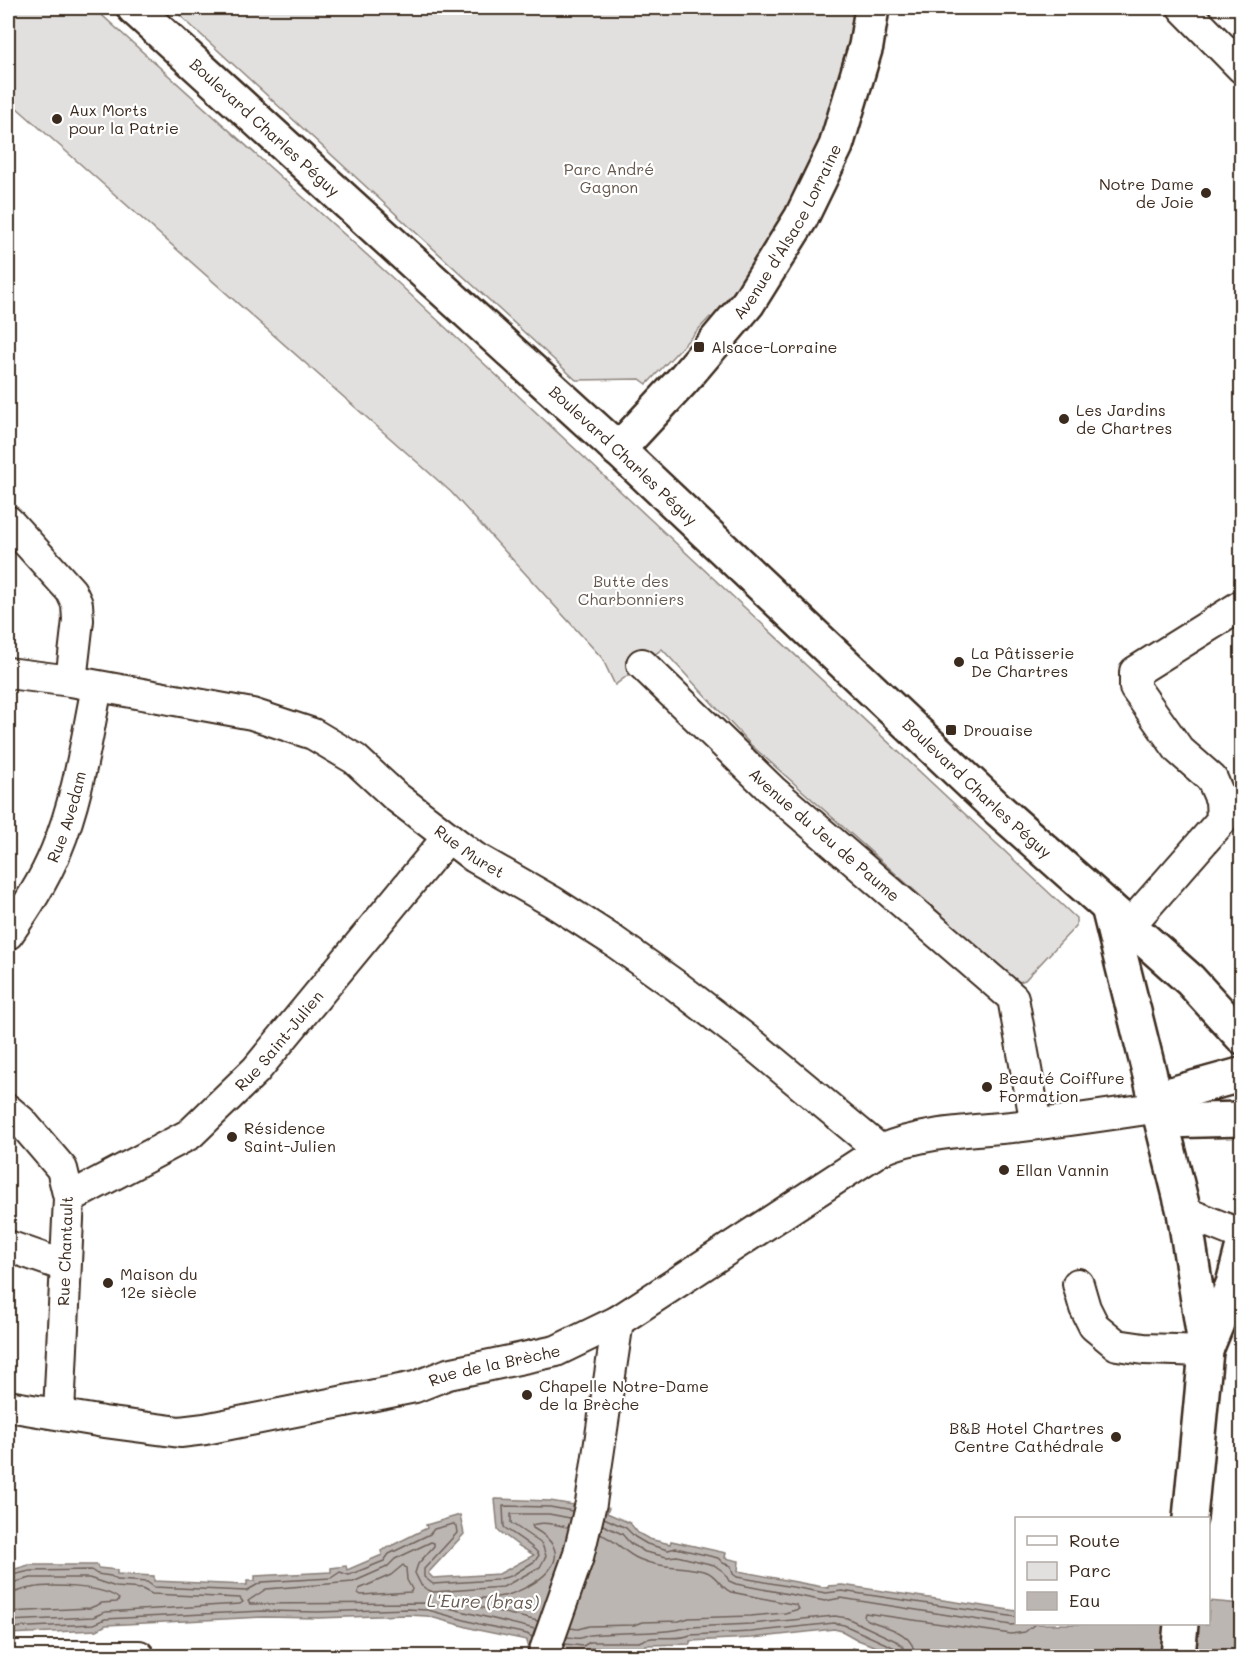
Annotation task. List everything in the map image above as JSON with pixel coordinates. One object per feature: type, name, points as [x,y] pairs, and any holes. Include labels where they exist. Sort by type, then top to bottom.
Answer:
[{"type":"main road","name":"Boulevard Charles Péguy","points":[[134,8],[618,450],[999,810],[1190,980],[1242,1037]]},
{"type":"main road","name":"Avenue d'Alsace Lorraine","points":[[618,450],[682,380],[747,303],[801,218],[836,146],[866,46],[872,8]]},
{"type":"main road","points":[[1118,917],[1184,1212],[1206,1351],[1190,1517]]},
{"type":"main road","points":[[1160,1108],[1241,1085]]},
{"type":"main road","points":[[1160,1108],[1242,1119]]},
{"type":"main road","points":[[1206,1351],[1233,1284],[1242,1249]]},
{"type":"main road","points":[[1178,1656],[1180,1625]]},
{"type":"street","points":[[1183,8],[1242,68]]},
{"type":"street","name":"Rue Avedam","points":[[8,521],[71,591],[77,603],[84,684],[78,779],[57,849],[37,890],[8,934]]},
{"type":"street","points":[[1118,917],[1222,820],[1221,800],[1212,779],[1179,750],[1135,688],[1135,672],[1242,605]]},
{"type":"street","name":"Avenue du Jeu de Paume","points":[[642,664],[772,790],[1013,998],[1036,1124]]},
{"type":"street","name":"Rue Muret","points":[[8,673],[252,714],[313,734],[355,759],[395,796],[474,857],[553,902],[678,987],[756,1047],[880,1150]]},
{"type":"street","name":"Rue Saint-Julien","points":[[69,1198],[190,1134],[256,1070],[448,837]]},
{"type":"street","name":"Rue de la Brèche","points":[[8,1406],[180,1432],[206,1429],[415,1387],[448,1374],[556,1350],[618,1321],[880,1150],[900,1142],[928,1136],[1160,1108]]},
{"type":"street","name":"Rue Chantault","points":[[8,1110],[21,1121],[62,1169],[69,1198],[59,1413]]},
{"type":"street","points":[[1184,1212],[1242,1235]]},
{"type":"street","points":[[8,1246],[65,1266]]},
{"type":"street","points":[[1078,1284],[1094,1326],[1117,1345],[1144,1349],[1206,1351]]},
{"type":"street","points":[[543,1656],[578,1557],[591,1503],[618,1321]]},
{"type":"street","points":[[8,1656],[139,1656]]},
{"type":"green space","name":"Butte des Charbonniers","points":[[8,8],[94,8],[398,283],[1076,918],[1076,926],[1025,980],[1019,982],[1010,980],[933,907],[751,745],[662,649],[615,685],[602,658],[451,492],[8,100]]},
{"type":"green space","name":"Parc André Gagnon","points":[[172,8],[860,8],[857,28],[815,159],[765,258],[714,321],[710,317],[647,384],[640,379],[576,380]]},
{"type":"green space","points":[[852,1648],[885,1656],[848,1656]]},
{"type":"water","name":"L'Eure (bras)","points":[[495,1499],[550,1501],[580,1506],[603,1505],[609,1508],[607,1513],[630,1523],[638,1533],[649,1539],[670,1544],[671,1541],[726,1553],[725,1558],[739,1561],[738,1571],[828,1588],[828,1586],[842,1585],[1015,1611],[1015,1625],[1210,1625],[1210,1601],[1242,1604],[1241,1656],[900,1656],[834,1629],[752,1638],[690,1641],[690,1644],[645,1645],[644,1648],[590,1648],[589,1653],[560,1650],[542,1656],[528,1656],[527,1640],[427,1616],[407,1615],[264,1617],[106,1625],[97,1630],[8,1634],[8,1571],[29,1565],[97,1565],[98,1568],[117,1570],[117,1574],[154,1576],[154,1581],[247,1585],[247,1581],[255,1581],[255,1576],[331,1572],[331,1568],[346,1566],[347,1570],[382,1555],[381,1551],[427,1528],[426,1525],[460,1515],[464,1534],[428,1573],[433,1578],[499,1574],[534,1555],[498,1530]]},
{"type":"place","name":"Aux Morts pour la Patrie","points":[[57,119]]},
{"type":"place","name":"Notre Dame de Joie","points":[[1206,193]]},
{"type":"place","name":"Alsace-Lorraine","points":[[699,347]]},
{"type":"place","name":"Les Jardins de Chartres","points":[[1064,419]]},
{"type":"place","name":"La Pâtisserie De Chartres","points":[[959,662]]},
{"type":"place","name":"Drouaise","points":[[951,730]]},
{"type":"place","name":"Beauté Coiffure Formation","points":[[987,1087]]},
{"type":"place","name":"Résidence Saint-Julien","points":[[232,1137]]},
{"type":"place","name":"Ellan Vannin","points":[[1004,1170]]},
{"type":"place","name":"Maison du 12e siècle","points":[[108,1283]]},
{"type":"place","name":"Chapelle Notre-Dame de la Brèche","points":[[527,1395]]},
{"type":"place","name":"B&B Hotel Chartres Centre Cathédrale","points":[[1116,1437]]}]
